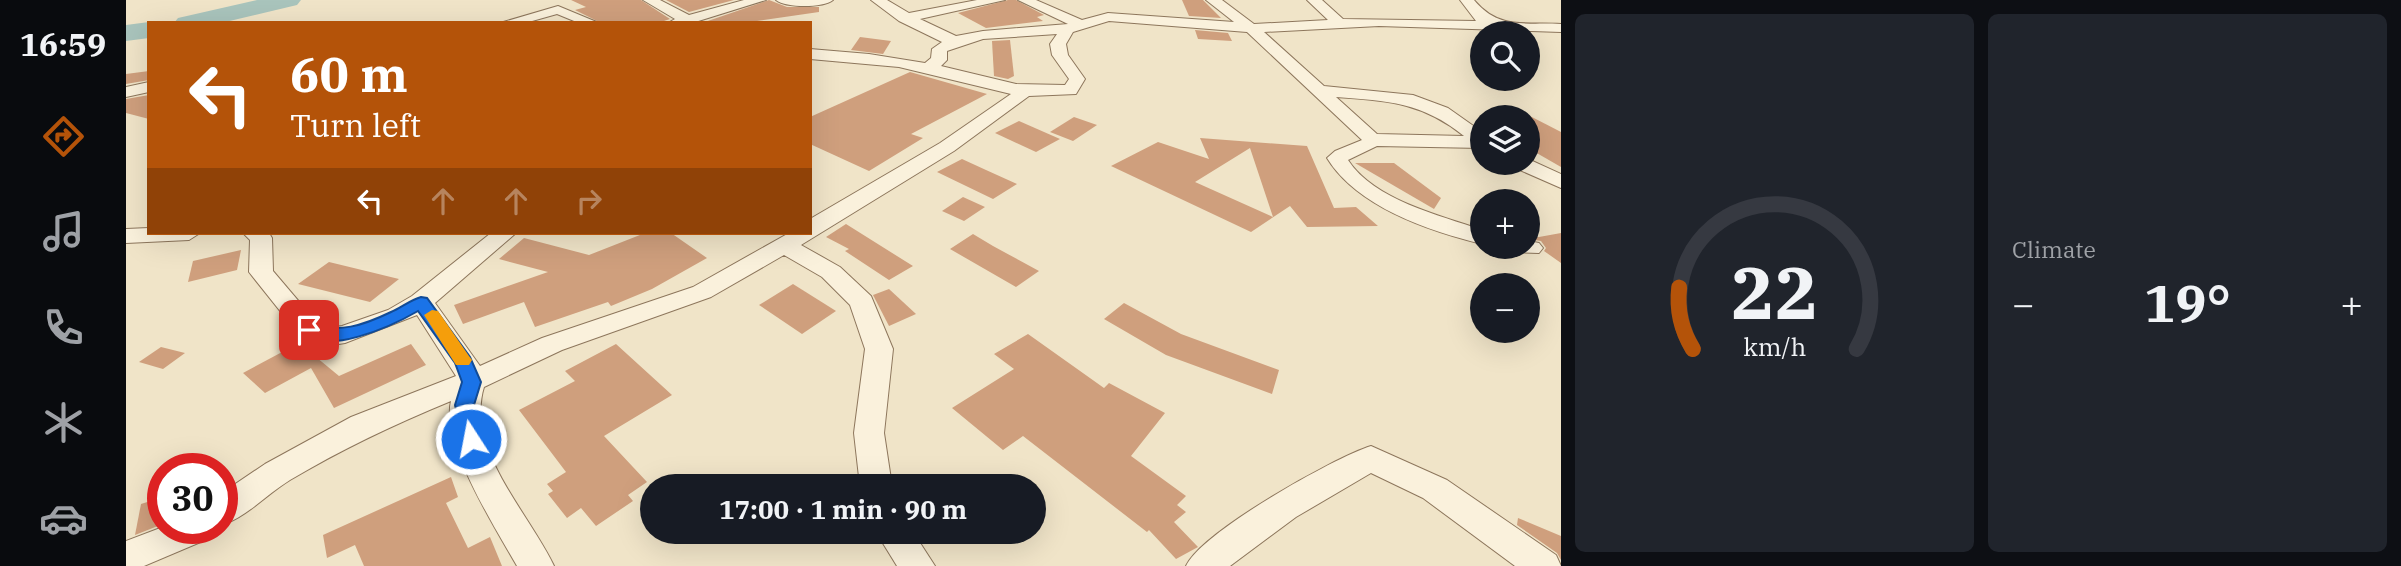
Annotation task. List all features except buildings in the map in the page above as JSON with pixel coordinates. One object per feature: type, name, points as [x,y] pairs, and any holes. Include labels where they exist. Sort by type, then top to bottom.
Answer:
[{"type":"street","points":[[650,0],[680,21],[731,3],[759,0]]},
{"type":"street","points":[[783,0],[826,0]]},
{"type":"street","points":[[878,0],[934,34],[956,41]]},
{"type":"street","points":[[904,18],[998,0]]},
{"type":"street","points":[[1024,0],[1073,26]]},
{"type":"street","points":[[1213,0],[1251,28],[1372,140],[1470,142]]},
{"type":"street","points":[[1314,0],[1323,19]]},
{"type":"street","points":[[1467,0],[1482,19],[1487,21]]},
{"type":"street","points":[[515,21],[558,10],[587,21]]},
{"type":"street","points":[[928,68],[939,60],[940,49],[956,41],[984,35],[1073,26],[1108,17],[1251,28],[1323,19],[1345,24],[1470,24]]},
{"type":"street","points":[[812,54],[928,68],[1023,93],[1070,90],[1077,79],[1060,55],[1058,44],[1073,26]]},
{"type":"street","points":[[1540,27],[1561,28]]},
{"type":"street","points":[[126,92],[147,87]]},
{"type":"street","points":[[1321,91],[1396,96],[1421,102],[1445,111],[1470,132]]},
{"type":"street","points":[[812,228],[947,147],[1023,93]]},
{"type":"street","points":[[1372,140],[1365,148],[1343,153],[1337,159],[1342,170],[1371,190],[1419,215],[1470,233]]},
{"type":"street","points":[[1540,172],[1561,182]]},
{"type":"street","points":[[126,236],[147,235]]},
{"type":"street","points":[[257,235],[261,238],[261,272],[309,330],[326,337],[345,334],[397,316],[421,302],[503,235]]},
{"type":"street","points":[[238,500],[276,473],[362,425],[472,382],[552,344],[702,292],[783,240],[831,272],[862,302],[879,349],[869,432],[874,474]]},
{"type":"street","points":[[421,302],[464,362],[472,382],[464,405],[471,439],[484,479],[536,566]]},
{"type":"street","points":[[1204,566],[1239,538],[1309,490],[1371,457],[1435,489],[1543,566]]},
{"type":"street","points":[[126,557],[158,544]]},
{"type":"street","points":[[901,544],[917,566]]},
{"type":"waterway","points":[[196,21],[289,0]]},
{"type":"waterway","points":[[126,33],[147,30]]},
{"type":"slow traffic","points":[[432,315],[463,360]]},
{"type":"route","points":[[309,330],[326,337],[345,334],[397,316],[421,302],[464,362],[472,382],[464,405],[471,439]]}]
